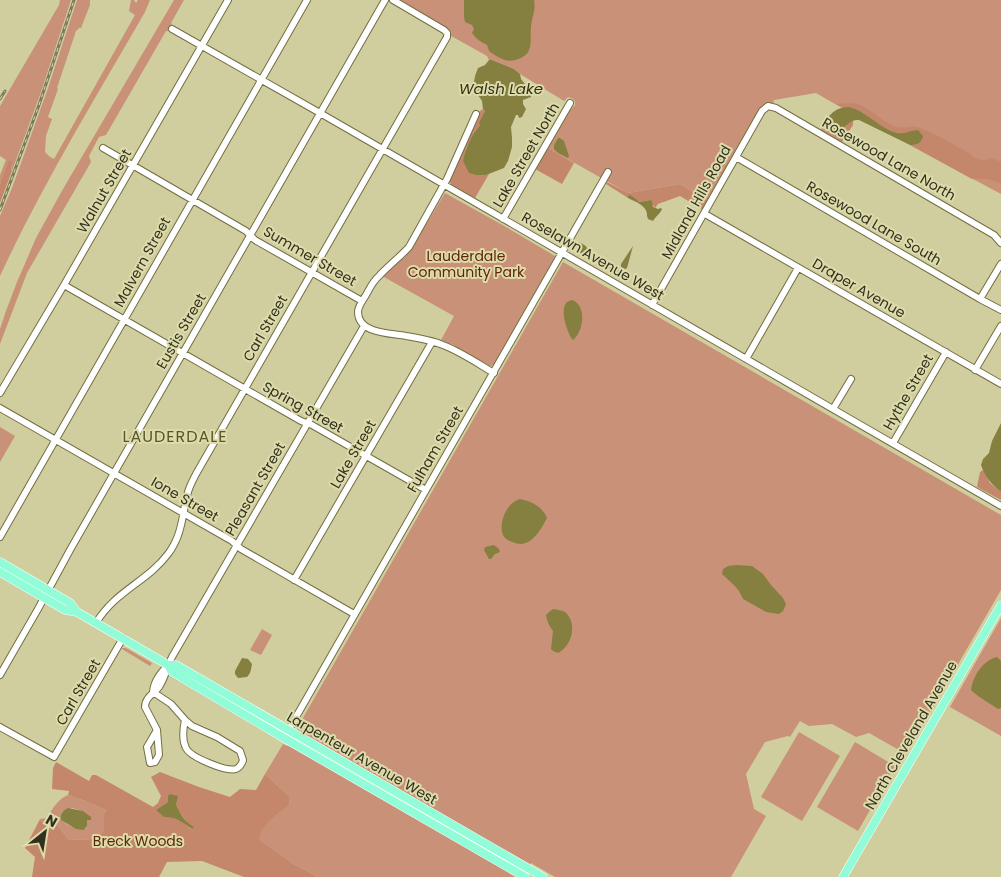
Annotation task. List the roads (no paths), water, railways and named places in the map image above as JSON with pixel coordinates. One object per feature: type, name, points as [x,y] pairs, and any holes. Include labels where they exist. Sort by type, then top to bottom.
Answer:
[{"type":"main road","name":"Larpenteur Avenue West","points":[[0,562],[46,594],[65,610],[77,612],[123,638],[168,665],[172,672],[284,738],[528,875],[543,877]]},
{"type":"main road","name":"Larpenteur Avenue West","points":[[0,572],[46,594]]},
{"type":"main road","name":"North Cleveland Avenue","points":[[844,877],[1001,605]]},
{"type":"main road","name":"Larpenteur Avenue West","points":[[168,665],[176,665],[288,730],[528,875]]},
{"type":"street","name":"Walnut Street","points":[[0,393],[228,0]]},
{"type":"street","name":"Malvern Street","points":[[0,537],[307,0]]},
{"type":"street","name":"Eustis Street","points":[[0,675],[385,0]]},
{"type":"street","name":"Carl Street","points":[[96,623],[113,600],[149,574],[163,561],[176,542],[182,526],[191,484],[447,37],[447,33],[444,30],[393,0]]},
{"type":"street","name":"Roselawn Avenue West","points":[[172,29],[382,149],[446,182],[503,219],[1001,506]]},
{"type":"street","name":"Lake Street North","points":[[503,219],[570,103]]},
{"type":"street","name":"Rosewood Lane North","points":[[762,111],[768,106],[776,108],[994,235],[1001,243]]},
{"type":"street","name":"Midland Hills Road","points":[[652,305],[762,111]]},
{"type":"street","points":[[362,301],[377,277],[409,247],[446,182],[476,114]]},
{"type":"street","name":"Summer Street","points":[[104,148],[246,231],[255,240],[362,301],[358,313],[364,326]]},
{"type":"street","name":"Rosewood Lane South","points":[[736,157],[1001,310]]},
{"type":"street","name":"Fulham Street","points":[[284,738],[608,172]]},
{"type":"street","name":"Draper Avenue","points":[[705,214],[1001,384]]},
{"type":"street","points":[[980,299],[1001,264]]},
{"type":"street","points":[[746,359],[798,268]]},
{"type":"street","name":"Spring Street","points":[[64,285],[182,354],[426,490]]},
{"type":"street","points":[[364,326],[386,334],[409,336],[448,347],[494,373]]},
{"type":"street","name":"Pleasant Street","points":[[156,730],[145,707],[145,702],[158,688],[165,676],[168,665],[236,545],[364,326]]},
{"type":"street","points":[[975,370],[1001,326]]},
{"type":"street","name":"Lake Street","points":[[294,580],[432,342]]},
{"type":"street","name":"Hythe Street","points":[[893,444],[946,352]]},
{"type":"street","points":[[833,409],[851,379]]},
{"type":"street","name":"Ione Street","points":[[0,408],[184,513],[232,541],[241,550],[354,614]]},
{"type":"street","name":"Carl Street","points":[[0,726],[54,757],[123,638]]},
{"type":"street","points":[[153,692],[171,704],[192,726],[217,737],[240,751],[243,757],[240,766],[232,770],[219,767],[202,760],[188,751],[184,745],[183,729],[185,720]]},
{"type":"water","name":"Walsh Lake","points":[[464,0],[534,0],[535,7],[528,53],[516,60],[508,61],[489,51],[487,45],[472,33],[474,29],[472,25],[465,22]]},
{"type":"water","name":"Walsh Lake","points":[[489,60],[514,69],[520,74],[524,83],[532,90],[531,97],[523,100],[526,109],[522,117],[519,118],[516,115],[511,127],[512,147],[504,168],[486,175],[476,175],[469,173],[463,161],[469,142],[480,125],[479,123],[485,111],[482,101],[476,92],[475,76],[478,68],[485,65]]},
{"type":"water","points":[[849,107],[862,112],[891,131],[901,133],[918,130],[923,136],[919,143],[910,145],[859,120],[851,122],[840,133],[825,126],[833,112],[840,108]]},
{"type":"water","points":[[558,138],[564,141],[568,158],[554,149]]},
{"type":"water","points":[[630,195],[640,202],[650,200],[653,207],[662,209],[653,221],[648,219],[646,210],[628,198]]},
{"type":"water","points":[[578,242],[586,246],[593,254],[624,272],[624,274],[620,275],[579,252],[576,246]]},
{"type":"water","points":[[633,246],[627,268],[625,269],[621,267],[621,264]]},
{"type":"water","points":[[572,300],[577,303],[582,312],[580,331],[573,340],[564,318],[565,304]]},
{"type":"water","points":[[1001,423],[1001,492],[989,480],[981,465],[983,459],[989,453],[992,441]]},
{"type":"water","points":[[520,499],[536,505],[547,518],[534,538],[518,544],[504,537],[502,525],[505,514],[511,504]]},
{"type":"water","points":[[494,545],[500,552],[489,559],[484,550],[485,547]]},
{"type":"water","points":[[728,566],[752,566],[763,574],[783,598],[786,604],[783,611],[779,614],[766,612],[743,599],[735,586],[722,574],[723,569]]},
{"type":"water","points":[[553,609],[565,612],[569,617],[572,628],[570,640],[563,650],[558,653],[551,649],[553,631],[546,615]]},
{"type":"water","points":[[997,657],[1001,661],[1001,708],[998,709],[971,690],[974,679],[983,665]]},
{"type":"water","points":[[242,658],[248,659],[252,664],[251,669],[247,677],[238,678],[235,671]]},
{"type":"water","points":[[170,794],[178,796],[176,804],[183,817],[194,827],[192,829],[175,819],[164,817],[156,810],[168,802]]},
{"type":"water","points":[[68,808],[83,811],[91,817],[91,820],[87,820],[87,826],[84,830],[76,829],[61,820],[62,813]]},
{"type":"railway","points":[[0,210],[39,105],[74,0]]},
{"type":"railway","points":[[0,99],[5,91]]},
{"type":"district","name":"LAUDERDALE","points":[[175,436]]},
{"type":"park label","name":"Lauderdale Community Park","points":[[466,264]]},
{"type":"park label","name":"Breck Woods","points":[[138,841]]}]
